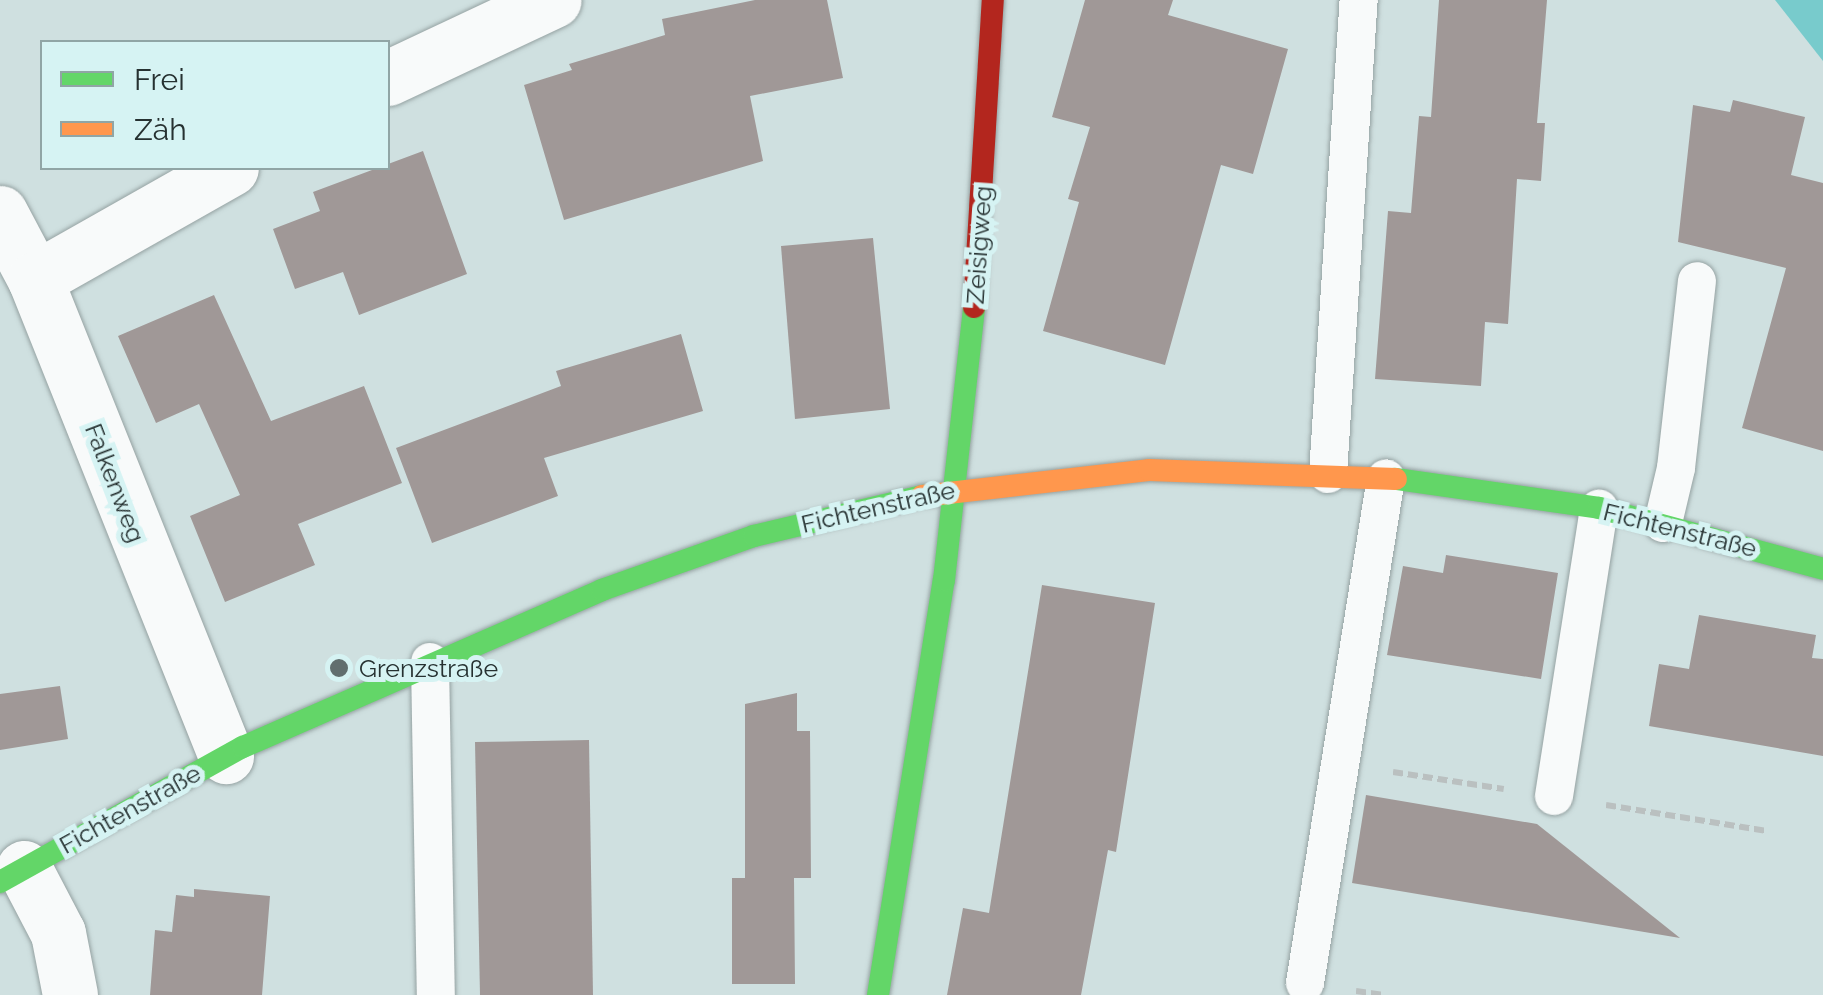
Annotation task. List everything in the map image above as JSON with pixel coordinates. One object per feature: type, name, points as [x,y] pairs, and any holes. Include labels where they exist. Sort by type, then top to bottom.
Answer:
[{"type":"street","points":[[390,77],[554,0]]},
{"type":"street","name":"Zeisigweg","points":[[954,488],[972,340],[993,0]]},
{"type":"street","points":[[35,279],[227,170]]},
{"type":"street","name":"Falkenweg","points":[[0,213],[35,279],[226,756]]},
{"type":"street","name":"Fichtenstraße","points":[[12,875],[226,756],[430,662],[602,590],[754,536],[954,488],[1149,470],[1386,478],[1599,508],[1663,522],[1823,569]]},
{"type":"street","points":[[878,995],[954,488]]},
{"type":"street","points":[[12,875],[58,934],[70,995]]},
{"type":"lane","points":[[1328,474],[1358,0]]},
{"type":"lane","points":[[1663,522],[1676,468],[1696,282]]},
{"type":"lane","points":[[1305,983],[1386,478]]},
{"type":"lane","points":[[1554,796],[1599,508]]},
{"type":"lane","points":[[430,662],[436,995]]},
{"type":"path","points":[[1382,770],[1507,790]]},
{"type":"path","points":[[1661,814],[1768,831]]},
{"type":"path","points":[[1354,990],[1384,995]]},
{"type":"shaded area","points":[[1775,0],[1823,0],[1823,61]]},
{"type":"building","points":[[755,0],[827,0],[843,78],[750,96],[763,161],[564,220],[524,85],[572,70],[569,64],[665,35],[662,19]]},
{"type":"building","points":[[1085,0],[1173,0],[1168,15],[1288,49],[1253,174],[1221,165],[1165,365],[1043,331],[1079,202],[1068,199],[1090,127],[1052,117]]},
{"type":"building","points":[[1439,0],[1547,0],[1537,123],[1545,123],[1541,181],[1517,179],[1508,324],[1485,322],[1481,386],[1375,379],[1388,211],[1411,213],[1419,116],[1431,117]]},
{"type":"building","points":[[1733,100],[1805,117],[1791,175],[1823,183],[1823,451],[1742,428],[1786,268],[1678,242],[1693,105],[1730,112]]},
{"type":"building","points":[[423,151],[467,274],[359,315],[343,272],[295,289],[273,229],[320,211],[313,192],[372,170],[390,170],[390,163]]},
{"type":"building","points":[[873,238],[890,409],[795,419],[781,246]]},
{"type":"building","points":[[214,295],[271,421],[364,386],[402,483],[298,524],[315,565],[225,602],[190,516],[240,495],[199,404],[156,423],[118,336]]},
{"type":"building","points":[[681,334],[703,411],[544,458],[558,496],[432,543],[396,448],[561,386],[556,371]]},
{"type":"building","points":[[1446,555],[1558,573],[1541,679],[1387,655],[1403,566],[1443,573]]},
{"type":"building","points":[[1042,585],[1155,603],[1116,852],[1108,850],[1081,995],[947,995],[963,908],[989,913]]},
{"type":"building","points":[[1699,615],[1816,635],[1812,658],[1823,659],[1823,756],[1649,726],[1659,664],[1689,669]]},
{"type":"building","points":[[60,686],[68,739],[0,750],[0,694]]},
{"type":"building","points":[[797,693],[797,731],[810,731],[811,878],[794,878],[795,984],[732,984],[732,878],[745,878],[745,704]]},
{"type":"building","points":[[589,740],[593,995],[480,995],[475,742]]},
{"type":"building","points":[[1366,795],[1537,824],[1680,938],[1352,883]]},
{"type":"building","points":[[194,889],[270,896],[262,995],[150,995],[155,930],[172,932],[176,895],[194,897]]},
{"type":"traffic: fast","points":[[878,995],[944,580],[974,307]]},
{"type":"traffic: fast","points":[[1396,479],[1599,508],[1823,569]]},
{"type":"traffic: fast","points":[[0,882],[243,747],[602,590],[754,536],[922,496]]},
{"type":"traffic: slow","points":[[922,496],[1149,470],[1396,479]]},
{"type":"traffic: jam","points":[[974,307],[993,0]]},
{"type":"place","name":"Grenzstraße","points":[[339,668]]}]
